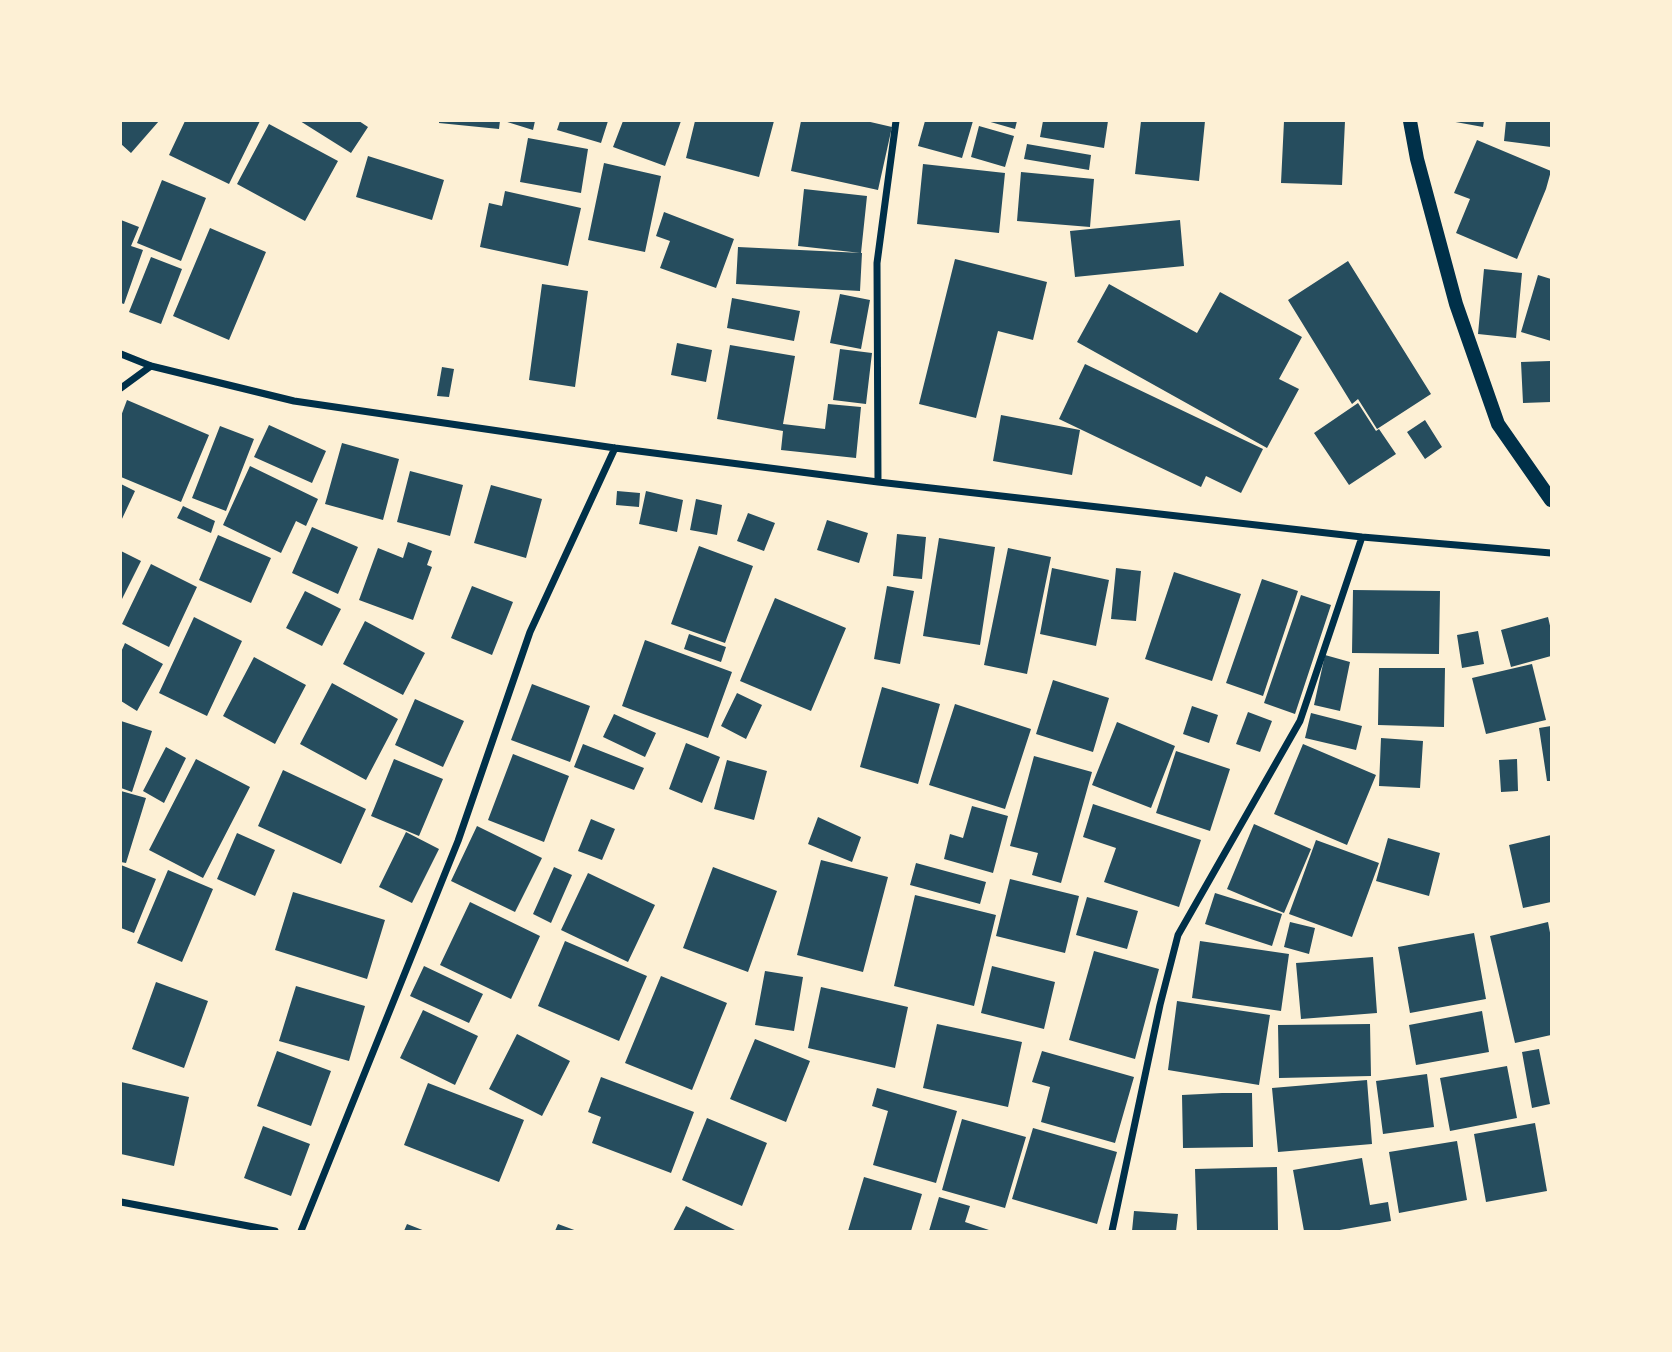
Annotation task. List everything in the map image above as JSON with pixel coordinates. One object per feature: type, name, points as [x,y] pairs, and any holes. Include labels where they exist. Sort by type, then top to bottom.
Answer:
[{"type":"main road","points":[[1410,121],[1417,159],[1456,304],[1498,424],[1551,500]]},
{"type":"street","points":[[878,482],[877,263],[896,121]]},
{"type":"street","points":[[121,354],[151,366],[295,401],[615,448],[878,482],[1362,537],[1551,553]]},
{"type":"street","points":[[121,388],[151,366]]},
{"type":"street","points":[[301,1231],[458,841],[530,632],[615,448]]},
{"type":"street","points":[[1112,1231],[1160,1005],[1178,935],[1300,721],[1362,537]]},
{"type":"street","points":[[121,1202],[275,1231]]},
{"type":"building","points":[[121,121],[159,121],[131,153],[121,144]]},
{"type":"building","points":[[185,121],[260,121],[229,184],[169,155]]},
{"type":"building","points":[[300,121],[359,121],[368,127],[351,153]]},
{"type":"building","points":[[439,121],[500,121],[499,129]]},
{"type":"building","points":[[504,121],[535,121],[533,130]]},
{"type":"building","points":[[560,121],[608,121],[601,143],[557,130]]},
{"type":"building","points":[[623,121],[681,121],[665,166],[613,147]]},
{"type":"building","points":[[695,121],[774,121],[759,177],[686,158]]},
{"type":"building","points":[[801,121],[866,121],[892,127],[878,190],[791,171]]},
{"type":"building","points":[[925,121],[973,121],[962,158],[918,146]]},
{"type":"building","points":[[987,121],[1017,121],[1015,129]]},
{"type":"building","points":[[1043,121],[1108,121],[1104,148],[1040,137]]},
{"type":"building","points":[[1141,121],[1205,121],[1199,181],[1135,174]]},
{"type":"building","points":[[1284,121],[1345,121],[1342,185],[1281,183]]},
{"type":"building","points":[[1450,121],[1484,121],[1483,127]]},
{"type":"building","points":[[1506,121],[1551,121],[1551,147],[1504,141]]},
{"type":"building","points":[[269,124],[338,161],[305,221],[237,184]]},
{"type":"building","points":[[979,126],[1014,136],[1005,167],[971,157]]},
{"type":"building","points":[[528,138],[588,149],[581,193],[520,182]]},
{"type":"building","points":[[1477,140],[1551,171],[1517,259],[1456,233],[1470,199],[1454,193]]},
{"type":"building","points":[[1027,144],[1091,155],[1089,170],[1024,159]]},
{"type":"building","points":[[368,156],[444,180],[432,220],[356,197]]},
{"type":"building","points":[[604,163],[661,176],[645,252],[588,240]]},
{"type":"building","points":[[923,164],[1005,173],[999,233],[917,224]]},
{"type":"building","points":[[1021,172],[1094,179],[1090,227],[1017,221]]},
{"type":"building","points":[[162,180],[206,198],[181,261],[137,243]]},
{"type":"building","points":[[804,189],[867,196],[861,253],[798,246]]},
{"type":"building","points":[[505,191],[581,208],[568,266],[480,247],[489,203],[502,206]]},
{"type":"building","points":[[664,212],[734,239],[716,288],[660,268],[670,241],[656,236]]},
{"type":"building","points":[[121,220],[139,227],[131,246],[143,250],[124,304],[121,303]]},
{"type":"building","points":[[1180,220],[1184,266],[1075,277],[1070,231]]},
{"type":"building","points":[[210,228],[266,252],[229,340],[173,316]]},
{"type":"building","points":[[738,247],[862,253],[860,291],[736,284]]},
{"type":"building","points":[[151,257],[182,269],[161,324],[129,312]]},
{"type":"building","points":[[955,259],[1047,282],[1033,340],[998,331],[976,418],[919,404]]},
{"type":"building","points":[[1348,261],[1431,394],[1377,429],[1358,399],[1352,404],[1288,300]]},
{"type":"building","points":[[1484,269],[1522,273],[1516,338],[1478,334]]},
{"type":"building","points":[[1538,275],[1551,279],[1551,341],[1521,332]]},
{"type":"building","points":[[542,284],[588,291],[575,387],[529,380]]},
{"type":"building","points":[[1109,284],[1197,333],[1220,292],[1302,337],[1279,379],[1299,389],[1267,448],[1077,342]]},
{"type":"building","points":[[840,294],[870,300],[861,349],[830,343]]},
{"type":"building","points":[[732,298],[800,311],[794,341],[727,328]]},
{"type":"building","points":[[677,343],[712,350],[706,382],[671,375]]},
{"type":"building","points":[[730,345],[795,356],[783,424],[825,429],[828,404],[861,407],[856,458],[781,450],[783,431],[717,419]]},
{"type":"building","points":[[840,349],[872,353],[866,404],[833,400]]},
{"type":"building","points":[[1550,361],[1551,402],[1523,403],[1521,362]]},
{"type":"building","points":[[1085,364],[1263,449],[1241,493],[1206,476],[1201,487],[1059,419]]},
{"type":"building","points":[[442,367],[454,369],[449,397],[437,396]]},
{"type":"building","points":[[127,400],[209,435],[181,502],[121,477],[121,416]]},
{"type":"building","points":[[1358,403],[1376,431],[1379,429],[1396,454],[1349,485],[1314,433]]},
{"type":"building","points":[[1001,415],[1080,430],[1072,475],[993,461]]},
{"type":"building","points":[[1425,420],[1442,447],[1425,459],[1407,432]]},
{"type":"building","points":[[269,425],[326,451],[312,483],[254,457]]},
{"type":"building","points":[[220,426],[254,439],[226,511],[192,498]]},
{"type":"building","points":[[342,443],[399,459],[383,520],[325,504]]},
{"type":"building","points":[[250,466],[318,499],[306,526],[296,521],[281,553],[223,525]]},
{"type":"building","points":[[410,471],[463,485],[450,536],[397,522]]},
{"type":"building","points":[[121,484],[135,491],[121,521]]},
{"type":"building","points":[[491,485],[542,499],[526,558],[474,543]]},
{"type":"building","points":[[617,491],[640,493],[639,507],[616,505]]},
{"type":"building","points":[[646,491],[683,500],[677,532],[639,524]]},
{"type":"building","points":[[696,499],[722,505],[717,535],[690,530]]},
{"type":"building","points":[[183,506],[215,521],[211,533],[177,518]]},
{"type":"building","points":[[748,513],[775,523],[764,551],[737,541]]},
{"type":"building","points":[[827,520],[868,533],[859,563],[817,550]]},
{"type":"building","points":[[312,527],[358,547],[338,594],[292,573]]},
{"type":"building","points":[[897,534],[926,537],[922,579],[893,576]]},
{"type":"building","points":[[218,535],[271,558],[251,603],[199,580]]},
{"type":"building","points":[[939,538],[995,547],[980,645],[923,636]]},
{"type":"building","points":[[408,542],[432,551],[427,565],[432,567],[413,620],[359,600],[378,548],[403,558]]},
{"type":"building","points":[[699,546],[753,566],[725,643],[671,624]]},
{"type":"building","points":[[1008,548],[1051,557],[1027,674],[984,665]]},
{"type":"building","points":[[121,551],[141,561],[121,601]]},
{"type":"building","points":[[151,564],[197,587],[169,647],[122,624]]},
{"type":"building","points":[[1052,568],[1109,580],[1096,646],[1040,634]]},
{"type":"building","points":[[1116,568],[1141,571],[1136,621],[1111,619]]},
{"type":"building","points":[[1174,572],[1241,594],[1212,681],[1145,659]]},
{"type":"building","points":[[1262,579],[1298,591],[1263,696],[1226,683]]},
{"type":"building","points":[[472,586],[513,602],[492,655],[451,638]]},
{"type":"building","points":[[887,586],[914,591],[900,664],[874,659]]},
{"type":"building","points":[[1353,590],[1440,591],[1439,654],[1352,653]]},
{"type":"building","points":[[305,591],[341,609],[322,646],[286,628]]},
{"type":"building","points":[[1301,595],[1331,605],[1295,714],[1264,703]]},
{"type":"building","points":[[775,598],[846,628],[811,711],[740,681]]},
{"type":"building","points":[[194,617],[242,641],[207,716],[159,693]]},
{"type":"building","points":[[1548,617],[1551,656],[1511,667],[1501,630]]},
{"type":"building","points":[[365,621],[425,653],[403,695],[343,664]]},
{"type":"building","points":[[1478,631],[1484,664],[1462,668],[1457,635]]},
{"type":"building","points":[[689,634],[726,647],[721,662],[684,649]]},
{"type":"building","points":[[645,640],[732,672],[708,738],[622,706]]},
{"type":"building","points":[[125,643],[163,664],[137,711],[121,701],[121,652]]},
{"type":"building","points":[[1325,655],[1350,662],[1340,711],[1314,705]]},
{"type":"building","points":[[254,657],[306,685],[275,744],[223,716]]},
{"type":"building","points":[[1532,664],[1546,720],[1486,734],[1472,678]]},
{"type":"building","points":[[1379,668],[1445,668],[1444,727],[1378,725]]},
{"type":"building","points":[[1053,680],[1109,698],[1093,752],[1036,734]]},
{"type":"building","points":[[332,683],[398,719],[366,780],[300,744]]},
{"type":"building","points":[[532,684],[590,706],[570,762],[511,740]]},
{"type":"building","points":[[882,687],[940,704],[918,784],[860,767]]},
{"type":"building","points":[[737,693],[762,705],[746,739],[721,726]]},
{"type":"building","points":[[415,699],[464,721],[443,767],[395,745]]},
{"type":"building","points":[[955,704],[1031,729],[1005,809],[929,785]]},
{"type":"building","points":[[1192,706],[1218,715],[1209,743],[1183,734]]},
{"type":"building","points":[[1248,712],[1272,721],[1260,752],[1236,744]]},
{"type":"building","points":[[1311,713],[1362,726],[1356,750],[1305,738]]},
{"type":"building","points":[[614,714],[656,733],[645,757],[603,737]]},
{"type":"building","points":[[121,721],[152,731],[132,792],[121,788]]},
{"type":"building","points":[[1117,722],[1175,746],[1151,808],[1092,785]]},
{"type":"building","points":[[1551,726],[1551,781],[1547,781],[1539,728]]},
{"type":"building","points":[[1381,738],[1423,741],[1420,788],[1379,786]]},
{"type":"building","points":[[686,743],[720,757],[702,803],[669,789]]},
{"type":"building","points":[[583,744],[644,768],[634,790],[574,767]]},
{"type":"building","points":[[1303,744],[1376,775],[1347,845],[1274,814]]},
{"type":"building","points":[[166,747],[186,758],[164,803],[143,791]]},
{"type":"building","points":[[1176,751],[1230,769],[1210,831],[1156,813]]},
{"type":"building","points":[[513,754],[569,776],[544,842],[488,820]]},
{"type":"building","points":[[1034,756],[1092,772],[1061,883],[1032,875],[1038,853],[1010,846]]},
{"type":"building","points":[[196,759],[250,787],[203,878],[149,850]]},
{"type":"building","points":[[394,759],[443,779],[419,836],[371,816]]},
{"type":"building","points":[[1517,759],[1518,791],[1501,792],[1499,760]]},
{"type":"building","points":[[727,760],[767,771],[754,820],[714,809]]},
{"type":"building","points":[[283,770],[366,809],[341,864],[258,826]]},
{"type":"building","points":[[121,791],[146,798],[126,863],[121,862]]},
{"type":"building","points":[[1093,804],[1201,840],[1179,907],[1104,882],[1116,848],[1083,837]]},
{"type":"building","points":[[972,806],[1008,816],[993,873],[944,859],[950,834],[963,838]]},
{"type":"building","points":[[818,817],[861,837],[852,862],[808,844]]},
{"type":"building","points":[[591,819],[615,829],[602,860],[578,851]]},
{"type":"building","points":[[1254,824],[1311,849],[1284,913],[1227,889]]},
{"type":"building","points":[[477,826],[542,858],[515,912],[451,881]]},
{"type":"building","points":[[406,832],[439,849],[412,903],[379,887]]},
{"type":"building","points":[[237,833],[275,850],[255,896],[217,879]]},
{"type":"building","points":[[1551,835],[1551,902],[1523,908],[1509,845]]},
{"type":"building","points":[[1388,838],[1440,853],[1429,896],[1376,881]]},
{"type":"building","points":[[1316,840],[1379,863],[1352,937],[1289,914]]},
{"type":"building","points":[[821,860],[888,877],[863,972],[797,955]]},
{"type":"building","points":[[916,863],[986,882],[980,904],[910,885]]},
{"type":"building","points":[[121,865],[156,879],[134,933],[121,928]]},
{"type":"building","points":[[554,867],[572,875],[551,923],[533,914]]},
{"type":"building","points":[[713,867],[777,891],[748,972],[683,948]]},
{"type":"building","points":[[168,870],[213,889],[182,962],[137,943]]},
{"type":"building","points":[[588,873],[655,905],[628,962],[561,930]]},
{"type":"building","points":[[1010,879],[1079,896],[1065,953],[996,936]]},
{"type":"building","points":[[293,892],[385,920],[367,979],[275,950]]},
{"type":"building","points":[[1215,893],[1282,914],[1272,946],[1205,924]]},
{"type":"building","points":[[915,895],[996,915],[974,1006],[894,986]]},
{"type":"building","points":[[1087,897],[1138,911],[1127,949],[1076,935]]},
{"type":"building","points":[[470,902],[540,936],[511,999],[440,965]]},
{"type":"building","points":[[1290,922],[1315,928],[1309,954],[1284,947]]},
{"type":"building","points":[[1548,922],[1551,938],[1551,1035],[1515,1043],[1490,936]]},
{"type":"building","points":[[1474,933],[1486,999],[1410,1013],[1398,947]]},
{"type":"building","points":[[565,941],[647,976],[619,1041],[538,1006]]},
{"type":"building","points":[[1200,941],[1289,954],[1281,1011],[1192,998]]},
{"type":"building","points":[[1094,951],[1159,969],[1135,1059],[1069,1040]]},
{"type":"building","points":[[1373,957],[1377,1013],[1301,1019],[1296,963]]},
{"type":"building","points":[[424,966],[483,994],[469,1023],[410,996]]},
{"type":"building","points":[[992,966],[1055,982],[1044,1029],[981,1013]]},
{"type":"building","points":[[765,971],[803,977],[794,1031],[755,1025]]},
{"type":"building","points":[[661,976],[727,1003],[692,1090],[625,1063]]},
{"type":"building","points":[[156,982],[208,1001],[184,1068],[132,1049]]},
{"type":"building","points":[[296,986],[365,1006],[349,1061],[279,1041]]},
{"type":"building","points":[[821,987],[908,1007],[895,1068],[808,1048]]},
{"type":"building","points":[[1177,1001],[1270,1015],[1259,1085],[1168,1070]]},
{"type":"building","points":[[423,1010],[478,1036],[455,1085],[400,1058]]},
{"type":"building","points":[[1482,1011],[1489,1052],[1416,1065],[1409,1025]]},
{"type":"building","points":[[937,1024],[1022,1042],[1008,1107],[923,1088]]},
{"type":"building","points":[[1370,1024],[1371,1076],[1279,1078],[1278,1025]]},
{"type":"building","points":[[517,1034],[570,1061],[542,1116],[489,1089]]},
{"type":"building","points":[[755,1039],[810,1061],[786,1122],[730,1099]]},
{"type":"building","points":[[1539,1049],[1550,1104],[1532,1108],[1522,1052]]},
{"type":"building","points":[[277,1051],[331,1071],[311,1126],[257,1106]]},
{"type":"building","points":[[1042,1051],[1134,1077],[1115,1143],[1041,1122],[1050,1087],[1032,1082]]},
{"type":"building","points":[[1507,1066],[1517,1118],[1450,1131],[1440,1078]]},
{"type":"building","points":[[1427,1074],[1434,1127],[1383,1134],[1376,1081]]},
{"type":"building","points":[[601,1077],[694,1112],[671,1173],[592,1143],[601,1117],[588,1112]]},
{"type":"building","points":[[1367,1080],[1372,1144],[1278,1152],[1272,1088]]},
{"type":"building","points":[[121,1082],[189,1097],[174,1166],[121,1154]]},
{"type":"building","points":[[428,1083],[524,1120],[499,1182],[404,1145]]},
{"type":"building","points":[[877,1088],[957,1111],[936,1183],[873,1165],[888,1111],[872,1106]]},
{"type":"building","points":[[1252,1093],[1253,1147],[1183,1148],[1182,1095]]},
{"type":"building","points":[[707,1118],[767,1143],[742,1206],[682,1180]]},
{"type":"building","points":[[962,1119],[1026,1137],[1005,1208],[942,1190]]},
{"type":"building","points":[[1535,1123],[1547,1191],[1486,1202],[1474,1134]]},
{"type":"building","points":[[263,1126],[310,1144],[291,1196],[244,1178]]},
{"type":"building","points":[[1033,1128],[1117,1152],[1097,1224],[1012,1199]]},
{"type":"building","points":[[1457,1141],[1467,1200],[1399,1213],[1389,1152]]},
{"type":"building","points":[[1362,1158],[1370,1205],[1388,1202],[1391,1221],[1334,1231],[1304,1231],[1293,1170]]},
{"type":"building","points":[[1277,1167],[1278,1231],[1197,1231],[1195,1169]]},
{"type":"building","points":[[864,1177],[922,1194],[911,1231],[848,1231]]},
{"type":"building","points":[[939,1197],[970,1206],[965,1222],[992,1231],[929,1231]]},
{"type":"building","points":[[686,1206],[737,1231],[673,1231]]},
{"type":"building","points":[[1134,1211],[1178,1214],[1176,1231],[1132,1231]]},
{"type":"building","points":[[407,1224],[425,1231],[404,1231]]},
{"type":"building","points":[[558,1224],[577,1231],[555,1231]]}]
